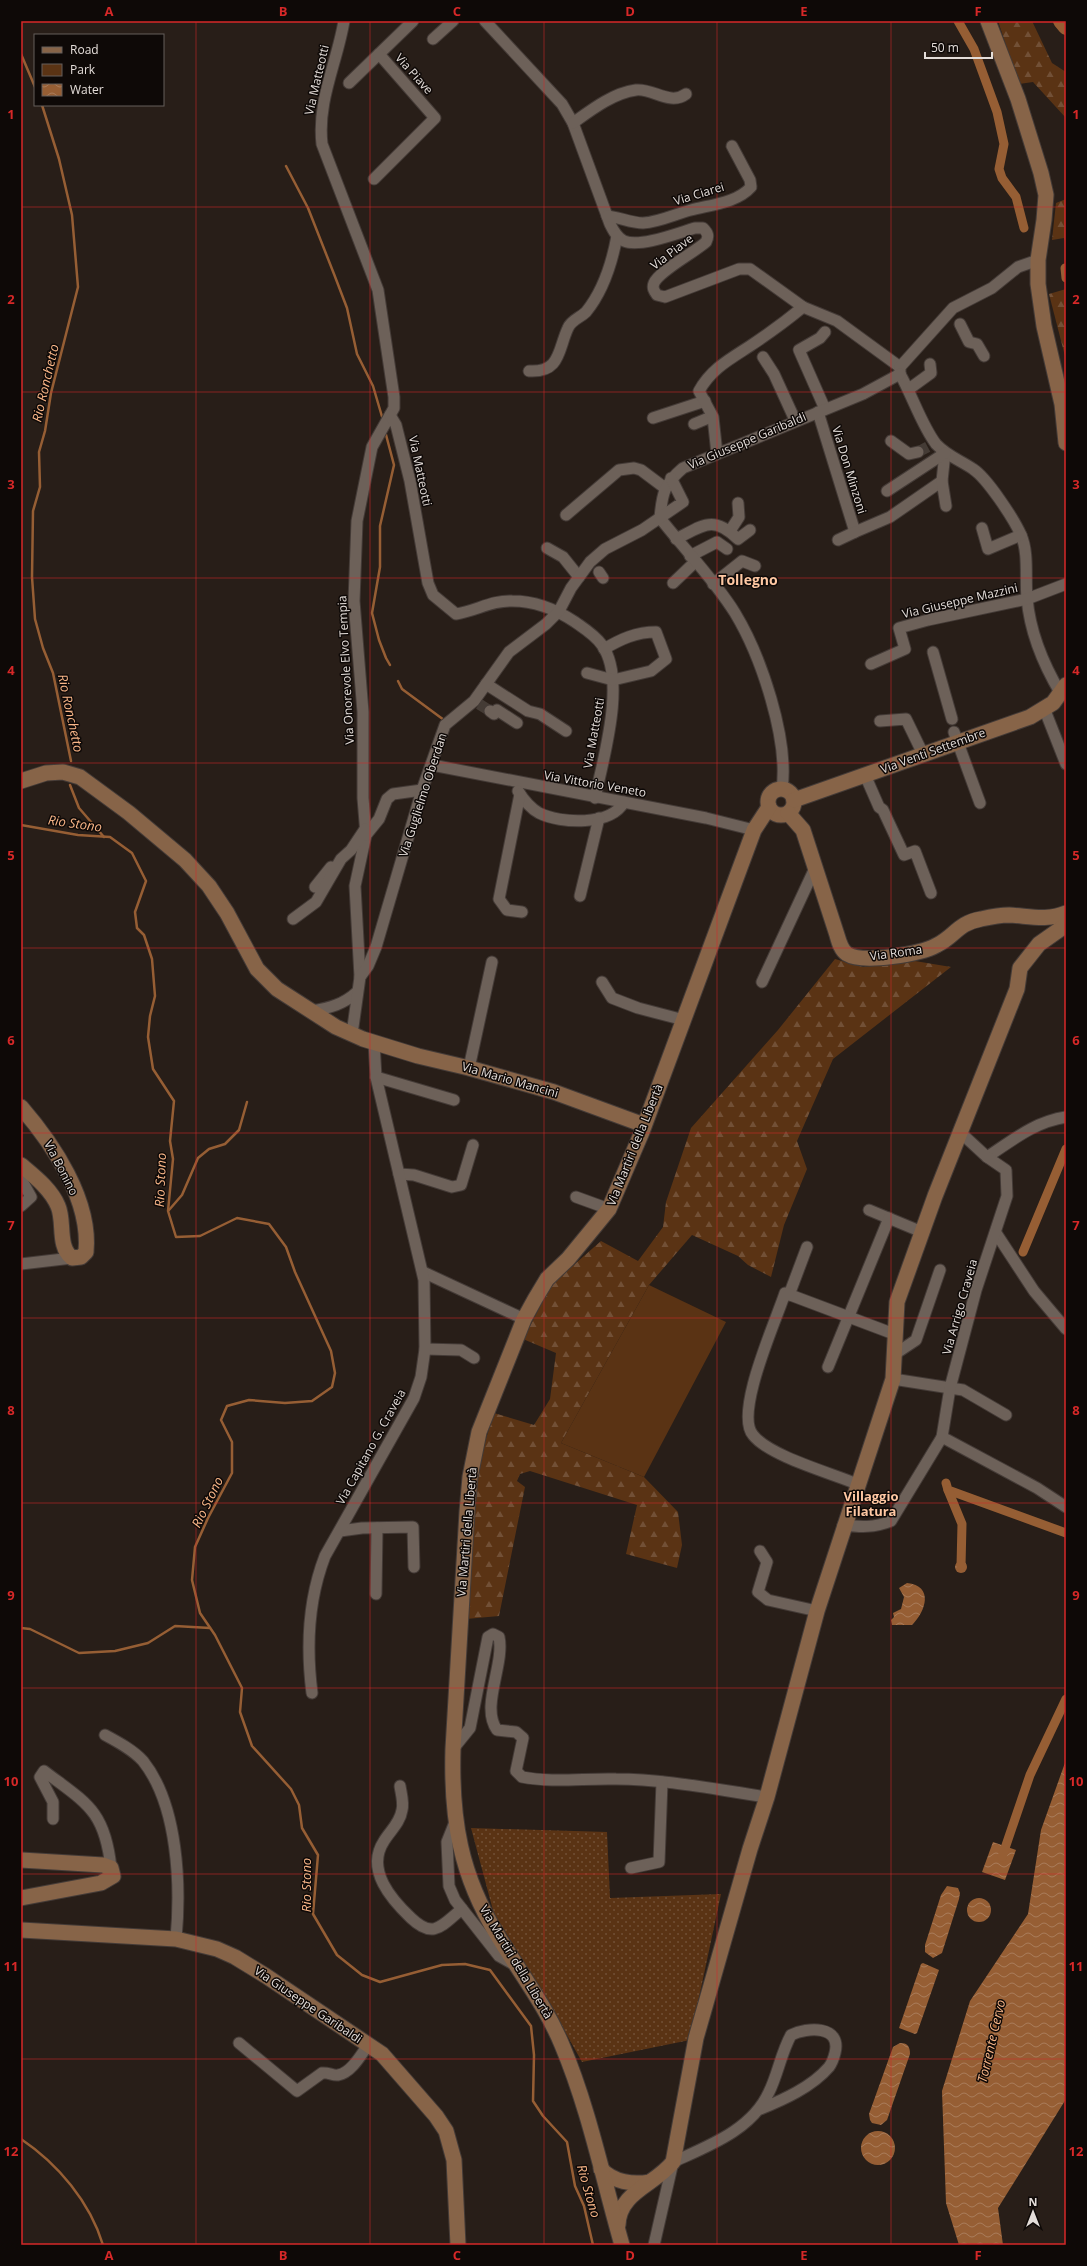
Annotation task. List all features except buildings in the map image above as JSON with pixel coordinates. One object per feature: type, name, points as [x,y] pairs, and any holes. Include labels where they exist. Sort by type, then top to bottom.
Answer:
[{"type":"street","name":"Via Matteotti","points":[[344,21],[325,95],[320,128],[322,144],[378,290],[394,397],[394,408],[390,415],[396,425],[410,481],[424,564],[433,595],[456,614],[470,612],[494,601],[513,600],[559,611],[590,632],[604,649],[613,680],[613,703],[595,798]]},
{"type":"street","name":"Via Piave","points":[[350,83],[413,21]]},
{"type":"street","points":[[433,39],[453,21]]},
{"type":"street","points":[[485,21],[550,88],[562,104],[573,123],[607,216],[616,236],[611,263],[599,294],[585,312],[572,322],[568,328],[558,359],[538,371],[529,371]]},
{"type":"street","points":[[988,21],[1018,98],[1043,180],[1046,195],[1038,260],[1040,298],[1062,404],[1066,443]]},
{"type":"street","name":"Via Piave","points":[[374,179],[435,118],[379,54]]},
{"type":"street","points":[[573,123],[601,104],[635,90],[673,99],[681,98],[686,94]]},
{"type":"street","name":"Via Ciarei","points":[[607,216],[641,223],[653,222],[691,210],[716,206],[747,191],[751,187],[750,180],[732,146]]},
{"type":"street","name":"Via Piave","points":[[616,236],[624,241],[635,243],[695,228],[703,228],[707,232],[708,237],[706,242],[700,248],[662,274],[654,282],[653,289],[656,295],[665,297],[739,269],[750,268],[802,307],[837,321],[900,371]]},
{"type":"street","name":"Via Giuseppe Garibaldi","points":[[660,518],[665,488],[671,478],[683,468],[795,420],[862,394],[900,371],[951,312],[992,288],[1018,267],[1038,260]]},
{"type":"street","points":[[717,454],[710,418],[705,401],[699,391],[712,374],[732,356],[769,334],[802,307]]},
{"type":"street","points":[[960,324],[969,342],[977,344],[984,356]]},
{"type":"street","name":"Via Don Minzoni","points":[[825,332],[820,338],[799,350],[821,410],[855,532],[874,522],[882,521],[909,505],[942,481]]},
{"type":"street","points":[[763,357],[774,374],[795,420]]},
{"type":"street","points":[[909,389],[931,373],[930,364]]},
{"type":"street","name":"Via Giuseppe Mazzini","points":[[900,371],[934,444],[945,453],[974,469],[986,480],[1021,534],[1025,547],[1027,600],[1037,644],[1048,672],[1064,691]]},
{"type":"street","points":[[653,418],[705,401]]},
{"type":"street","name":"Via Onorevole Elvo Tempia","points":[[360,977],[355,886],[366,832],[363,798],[363,712],[354,601],[357,521],[372,447],[390,415]]},
{"type":"street","points":[[694,424],[710,418]]},
{"type":"street","points":[[891,441],[909,454],[918,452]]},
{"type":"street","points":[[945,453],[942,481],[946,506]]},
{"type":"street","points":[[887,491],[945,453]]},
{"type":"street","points":[[566,515],[619,470],[634,468],[641,470],[665,488]]},
{"type":"street","name":"Via Guglielmo Oberdan","points":[[352,1034],[360,977],[368,966],[376,947],[422,790],[445,725],[476,703],[486,684],[509,652],[546,624],[559,611],[571,588],[579,577],[596,570],[605,549],[642,530],[683,502],[671,478]]},
{"type":"street","points":[[730,531],[739,517],[738,503]]},
{"type":"street","points":[[660,518],[734,612],[747,636],[773,704],[784,756],[782,789]]},
{"type":"street","points":[[676,539],[714,524],[721,525],[738,539],[750,530]]},
{"type":"street","points":[[982,528],[988,549],[1021,534]]},
{"type":"street","points":[[838,540],[855,532]]},
{"type":"street","points":[[673,583],[692,559],[717,542],[727,549]]},
{"type":"street","points":[[547,548],[563,557],[579,577]]},
{"type":"street","points":[[713,584],[742,561],[755,566]]},
{"type":"street","name":"Via Giuseppe Mazzini","points":[[871,664],[905,649],[899,628],[928,620],[1027,600],[1066,584]]},
{"type":"street","points":[[588,673],[613,680],[651,671],[666,659],[656,632],[644,632],[623,638],[604,649]]},
{"type":"street","points":[[933,652],[952,720]]},
{"type":"street","points":[[486,684],[528,711],[540,714],[566,731]]},
{"type":"street","name":"Via Venti Settembre","points":[[791,806],[865,775],[923,754],[956,737],[1030,717],[1044,708],[1064,691]]},
{"type":"street","points":[[1044,708],[1066,764]]},
{"type":"street","points":[[490,712],[494,714],[497,710],[517,723]]},
{"type":"street","points":[[880,720],[906,720],[923,754]]},
{"type":"street","points":[[956,737],[980,804]]},
{"type":"street","name":"Via Vittorio Veneto","points":[[432,765],[595,798],[624,802],[754,830]]},
{"type":"street","points":[[21,781],[46,773],[64,772],[80,777],[129,813],[185,860],[209,886],[227,913],[257,969],[277,989],[336,1027],[374,1042]]},
{"type":"street","points":[[865,775],[879,807],[883,810],[904,855],[915,851],[931,893]]},
{"type":"street","points":[[513,782],[529,806],[540,813],[555,818],[587,821],[599,818],[621,808],[624,802]]},
{"type":"street","points":[[782,789],[790,792],[791,806],[779,815],[769,807],[771,795],[782,789]]},
{"type":"street","points":[[315,887],[329,870],[351,850],[379,819],[387,799],[393,794],[422,790]]},
{"type":"street","points":[[520,794],[498,899],[507,910],[522,912]]},
{"type":"street","name":"Via Roma","points":[[791,806],[802,830],[842,948],[848,954],[859,958],[878,958],[929,949],[964,925],[980,919],[1007,915],[1051,919],[1066,913]]},
{"type":"street","name":"Via Martiri della Libertà","points":[[622,2245],[578,2090],[562,2045],[549,2016],[498,1936],[472,1885],[455,1822],[452,1789],[453,1749],[470,1477],[479,1432],[524,1319],[547,1279],[568,1260],[609,1209],[644,1125],[754,830],[769,807]]},
{"type":"street","points":[[580,896],[599,818]]},
{"type":"street","points":[[293,919],[316,902],[341,859]]},
{"type":"street","points":[[762,982],[815,868]]},
{"type":"street","points":[[654,2245],[673,2162],[696,2038],[750,1849],[767,1797],[817,1611],[843,1525],[893,1379],[895,1354],[894,1334],[897,1302],[929,1213],[1017,990],[1020,968],[1039,944],[1066,925]]},
{"type":"street","points":[[469,1068],[492,962]]},
{"type":"street","points":[[602,982],[612,998],[638,1008],[684,1020]]},
{"type":"street","points":[[312,1011],[330,1008],[349,1000],[357,992]]},
{"type":"street","name":"Via Mario Mancini","points":[[374,1042],[418,1056],[469,1068],[554,1092],[644,1125]]},
{"type":"street","name":"Via Capitano G. Craveia","points":[[312,1693],[309,1673],[310,1610],[315,1582],[325,1556],[414,1398],[421,1377],[425,1349],[423,1272],[376,1077],[374,1042]]},
{"type":"street","points":[[376,1077],[454,1100]]},
{"type":"street","name":"Via Bonino","points":[[21,1107],[42,1132],[59,1157],[77,1198],[88,1238],[86,1252],[81,1257],[72,1258],[68,1254],[64,1244],[58,1206],[46,1188],[21,1164]]},
{"type":"street","points":[[987,1157],[1025,1131],[1045,1122],[1066,1117]]},
{"type":"street","name":"Via Arrigo Craveia","points":[[942,1437],[950,1388],[976,1290],[1007,1196],[1006,1170],[987,1157],[961,1133]]},
{"type":"street","points":[[400,1174],[414,1175],[452,1187],[461,1184],[473,1145]]},
{"type":"street","points":[[21,1179],[31,1197],[21,1206]]},
{"type":"street","points":[[576,1197],[609,1209]]},
{"type":"street","points":[[869,1210],[922,1232]]},
{"type":"street","points":[[828,1367],[889,1218]]},
{"type":"street","points":[[996,1233],[1034,1291],[1066,1329]]},
{"type":"street","points":[[789,1295],[807,1246]]},
{"type":"street","points":[[21,1264],[72,1258]]},
{"type":"street","points":[[895,1354],[916,1340],[940,1270]]},
{"type":"street","points":[[423,1272],[524,1319]]},
{"type":"street","points":[[857,1484],[771,1450],[753,1435],[747,1425],[752,1388],[786,1293],[894,1334]]},
{"type":"street","points":[[425,1349],[461,1350],[474,1358]]},
{"type":"street","points":[[893,1379],[962,1390],[980,1398],[1006,1415]]},
{"type":"street","points":[[843,1525],[864,1528],[881,1526],[890,1521],[942,1437],[1037,1488],[1066,1507]]},
{"type":"street","points":[[340,1531],[413,1527],[414,1567]]},
{"type":"street","points":[[376,1594],[377,1528]]},
{"type":"street","points":[[760,1551],[767,1562],[758,1592],[768,1600],[817,1611]]},
{"type":"street","points":[[453,1749],[470,1728],[488,1637],[493,1634],[499,1637],[501,1646],[492,1700],[493,1725],[497,1730],[516,1732],[523,1738],[516,1771],[522,1778],[617,1778],[662,1782],[767,1797]]},
{"type":"street","points":[[105,1735],[128,1748],[143,1762],[154,1780],[170,1820],[175,1852],[178,1919],[176,1939]]},
{"type":"street","points":[[21,1898],[101,1883],[113,1876],[104,1830],[92,1809],[44,1771],[40,1777],[53,1802],[53,1819]]},
{"type":"street","points":[[631,1868],[659,1862],[662,1782]]},
{"type":"street","points":[[400,1786],[403,1809],[398,1822],[383,1842],[378,1853],[378,1868],[383,1884],[390,1896],[424,1929],[433,1930],[440,1927],[462,1909]]},
{"type":"street","points":[[455,1822],[447,1842],[449,1886],[455,1900],[499,1956],[518,1968]]},
{"type":"street","points":[[21,1860],[58,1864],[103,1865],[111,1868]]},
{"type":"street","name":"Via Giuseppe Garibaldi","points":[[21,1930],[176,1939],[217,1949],[235,1957],[266,1976],[382,2054],[394,2066],[446,2130],[454,2160],[458,2245]]},
{"type":"street","points":[[608,2195],[618,2197],[629,2190],[650,2182],[662,2174],[673,2162],[716,2142],[749,2120],[758,2110],[768,2094],[792,2035],[800,2030],[814,2029],[825,2030],[834,2037],[836,2047],[830,2066],[800,2089],[758,2110]]},
{"type":"street","points":[[239,2043],[297,2091],[322,2072],[335,2075],[345,2072],[357,2061],[368,2045]]},
{"type":"street","points":[[601,2169],[629,2190]]},
{"type":"street","points":[[617,2228],[621,2208],[629,2190]]},
{"type":"green space","points":[[998,21],[1032,21],[1052,63],[1066,72],[1066,118],[1033,82],[1019,84]]},
{"type":"green space","points":[[1066,199],[1066,244],[1064,238],[1052,240],[1056,203]]},
{"type":"green space","points":[[1066,289],[1066,360],[1049,294]]},
{"type":"green space","points":[[835,959],[863,967],[915,961],[951,967],[833,1059],[797,1141],[807,1169],[784,1225],[771,1277],[748,1265],[738,1256],[692,1235],[649,1285],[561,1443],[644,1477],[678,1512],[682,1545],[677,1568],[626,1554],[637,1505],[530,1471],[520,1474],[517,1481],[525,1487],[499,1616],[466,1619],[475,1474],[494,1413],[534,1425],[550,1399],[556,1353],[523,1339],[552,1284],[601,1241],[638,1261],[663,1227],[666,1202],[691,1128],[778,1030]]},
{"type":"green space","points":[[649,1285],[726,1322],[644,1477],[561,1443]]},
{"type":"green space","points":[[471,1828],[607,1832],[610,1898],[721,1894],[690,2040],[582,2062],[544,1994],[494,1914]]},
{"type":"water","points":[[961,1561],[965,1563],[967,1567],[965,1571],[961,1573],[957,1571],[955,1567],[957,1563]]},
{"type":"water","points":[[907,1583],[916,1585],[921,1589],[924,1594],[924,1606],[921,1613],[912,1625],[892,1625],[891,1620],[894,1617],[893,1613],[901,1609],[904,1597],[899,1588]]},
{"type":"water","points":[[1066,1760],[1066,2099],[998,2208],[1003,2245],[959,2245],[946,2203],[942,2091],[970,2001],[1028,1914],[1041,1830]]},
{"type":"water","points":[[993,1842],[1016,1850],[1005,1880],[982,1872]]},
{"type":"water","points":[[947,1886],[958,1888],[960,1893],[959,1899],[942,1953],[933,1958],[925,1952],[925,1945],[941,1895]]},
{"type":"water","points":[[979,1898],[988,1901],[991,1910],[988,1919],[979,1922],[970,1919],[967,1910],[970,1901]]},
{"type":"water","points":[[923,1963],[939,1970],[917,2033],[915,2034],[899,2028],[921,1964]]},
{"type":"water","points":[[900,2043],[908,2046],[910,2054],[887,2120],[881,2125],[872,2123],[869,2114],[893,2047]]},
{"type":"water","points":[[878,2131],[884,2132],[890,2136],[894,2142],[894,2154],[890,2160],[884,2164],[878,2165],[872,2164],[866,2160],[862,2154],[861,2148],[862,2142],[866,2136],[872,2132]]},
{"type":"waterway","points":[[958,21],[974,49],[997,112],[1004,144],[999,169],[1002,178],[1016,197],[1024,228]]},
{"type":"waterway","name":"Torrente Cervo","points":[[1061,21],[1066,27]]},
{"type":"waterway","name":"Rio Ronchetto","points":[[21,54],[34,85]]},
{"type":"waterway","name":"Rio Ronchetto","points":[[42,106],[59,159],[72,215],[78,287],[51,393],[45,431],[39,452],[40,487],[33,511],[32,577],[35,619],[43,648],[53,673],[71,761]]},
{"type":"waterway","points":[[286,166],[308,208],[347,308],[357,354],[373,386],[383,420]]},
{"type":"waterway","points":[[1065,268],[1066,278]]},
{"type":"waterway","points":[[385,431],[394,465],[380,526],[380,567],[372,613],[379,640],[390,665]]},
{"type":"waterway","points":[[398,681],[402,689],[444,720]]},
{"type":"waterway","name":"Rio Ronchetto","points":[[70,785],[79,808],[104,837]]},
{"type":"waterway","name":"Rio Stono","points":[[21,825],[78,835],[110,837],[132,853],[146,881],[135,912],[137,928],[144,935],[152,959],[155,996],[150,1016],[148,1037],[153,1069],[174,1101],[170,1141],[173,1159],[168,1211],[176,1237],[200,1236],[237,1218],[269,1224],[286,1247],[295,1272],[331,1351],[335,1373],[332,1387],[312,1401],[285,1403],[249,1400],[227,1406],[221,1420],[232,1442],[232,1473],[208,1518],[195,1547],[192,1580],[200,1613],[215,1635],[242,1688],[240,1712],[252,1746],[291,1789],[299,1805],[302,1828],[318,1855],[313,1914],[337,1955],[362,1975],[380,1982],[442,1965],[465,1964],[490,1970],[531,2026],[534,2055],[533,2101],[543,2116],[567,2142],[575,2186],[584,2206],[593,2245]]},
{"type":"waterway","points":[[169,1210],[182,1195],[198,1158],[209,1149],[225,1144],[239,1130],[247,1102]]},
{"type":"waterway","points":[[1023,1252],[1066,1149]]},
{"type":"waterway","points":[[946,1483],[948,1490],[1066,1533]]},
{"type":"waterway","points":[[948,1490],[962,1524],[961,1566]]},
{"type":"waterway","points":[[21,1628],[30,1629],[79,1653],[115,1651],[148,1643],[175,1626],[210,1628]]},
{"type":"waterway","points":[[1002,1857],[1030,1775],[1066,1699]]},
{"type":"waterway","points":[[21,2139],[48,2160],[71,2185],[90,2214],[103,2245]]},
{"type":"tunnel","points":[[918,452],[933,444]]},
{"type":"tunnel","points":[[479,704],[490,711]]},
{"type":"district","name":"Tollegno","points":[[748,580]]},
{"type":"district","name":"Villaggio Filatura","points":[[871,1504]]}]
